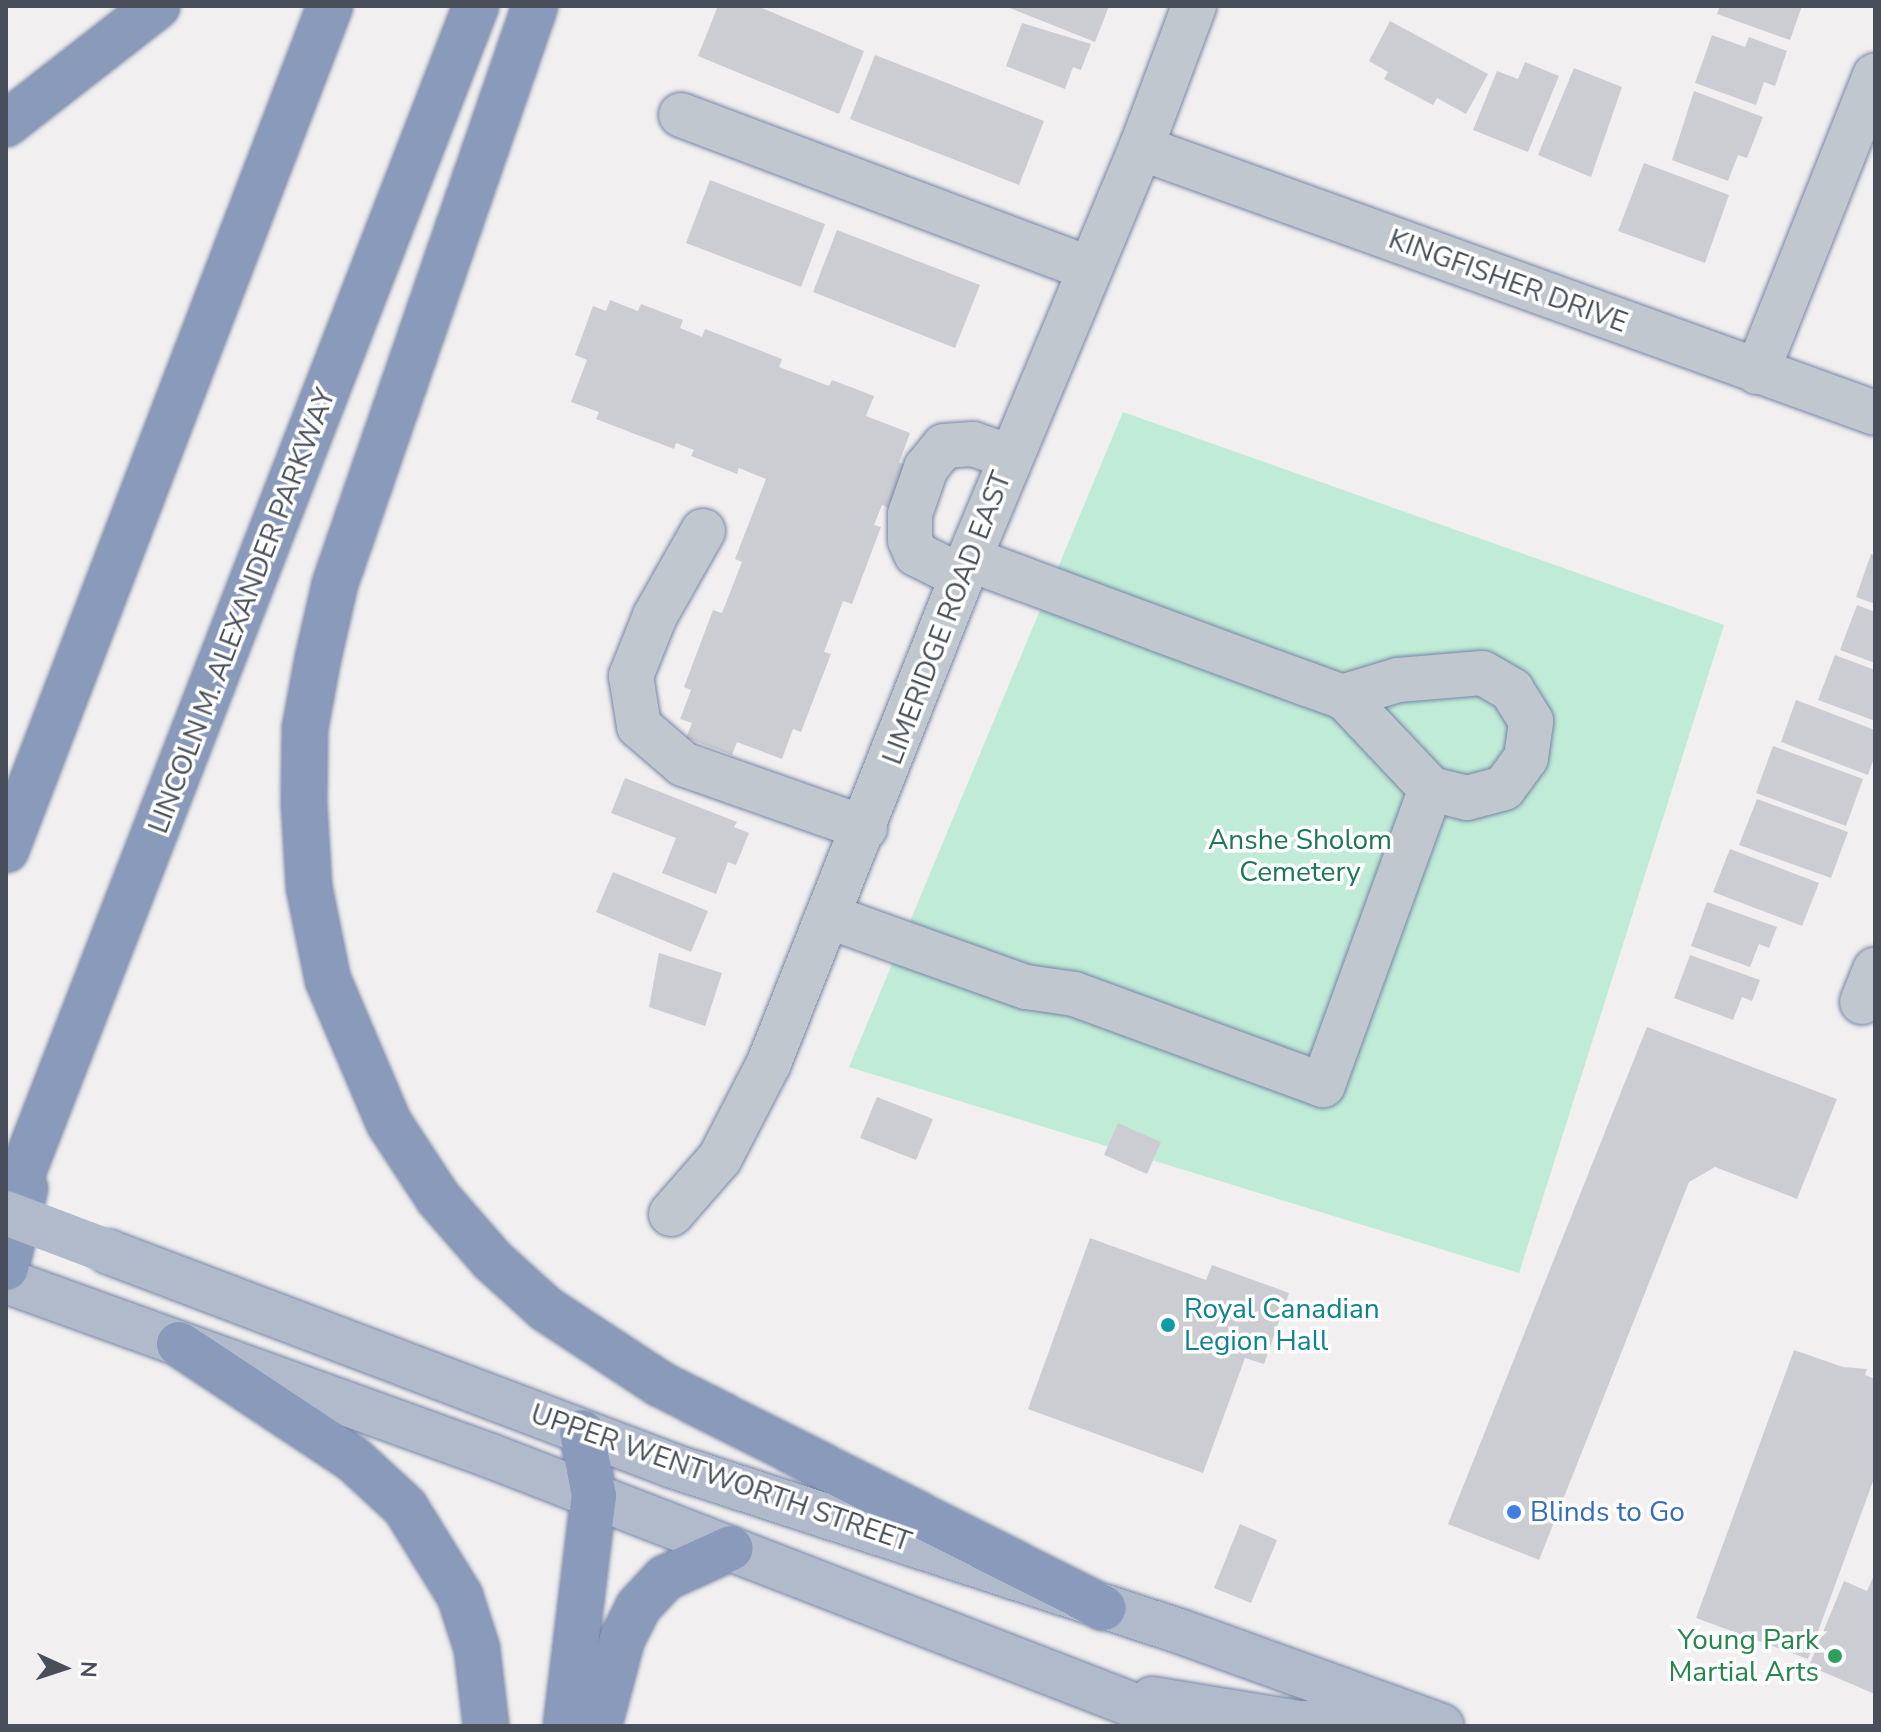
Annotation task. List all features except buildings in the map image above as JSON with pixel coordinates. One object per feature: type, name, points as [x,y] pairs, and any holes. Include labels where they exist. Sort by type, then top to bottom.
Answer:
[{"type":"highway","points":[[6,124],[157,6]]},
{"type":"highway","points":[[6,850],[330,6]]},
{"type":"highway","name":"LINCOLN M. ALEXANDER PARKWAY","points":[[6,1214],[476,6]]},
{"type":"highway","points":[[535,6],[335,584],[318,658],[305,728],[304,803],[309,887],[328,980],[397,1136],[438,1198],[492,1260],[546,1309],[660,1384],[1104,1608]]},
{"type":"highway","points":[[6,1268],[37,1140]]},
{"type":"highway","points":[[179,1344],[353,1459],[405,1507],[460,1596],[477,1649],[486,1726]]},
{"type":"highway","points":[[566,1726],[594,1496],[582,1432]]},
{"type":"highway","points":[[599,1726],[622,1639],[638,1607],[665,1578],[731,1548]]},
{"type":"main road","name":"UPPER WENTWORTH STREET","points":[[6,1214],[582,1432],[1442,1726]]},
{"type":"main road","name":"UPPER WENTWORTH STREET","points":[[6,1281],[594,1496],[1187,1726]]},
{"type":"main road","points":[[1091,1688],[1299,1723],[1351,1722],[1393,1708]]},
{"type":"street","name":"LIMERIDGE ROAD EAST","points":[[671,1214],[720,1158],[769,1063],[830,917],[1010,457],[1141,148],[1194,6]]},
{"type":"street","points":[[1757,372],[1875,76]]},
{"type":"street","points":[[681,115],[1088,268]]},
{"type":"street","name":"KINGFISHER DRIVE","points":[[1141,148],[1875,413]]},
{"type":"street","points":[[1010,457],[973,444],[944,446],[926,468],[910,514],[910,540],[916,554],[1342,697],[1431,789],[1467,798],[1504,788],[1526,758],[1531,721],[1512,690],[1482,673],[1398,680],[1342,697]]},
{"type":"street","points":[[703,531],[655,616],[631,676],[639,726],[683,764],[865,828]]},
{"type":"street","points":[[830,917],[1026,987],[1074,994],[1323,1085],[1431,789]]},
{"type":"green space","name":"Anshe Sholom Cemetery","points":[[1123,412],[1724,625],[1519,1273],[849,1067]]},
{"type":"place","name":"Royal Canadian Legion Hall","points":[[1168,1325]]},
{"type":"place","name":"Blinds to Go","points":[[1514,1512]]},
{"type":"place","name":"Young Park Martial Arts","points":[[1835,1656]]}]
